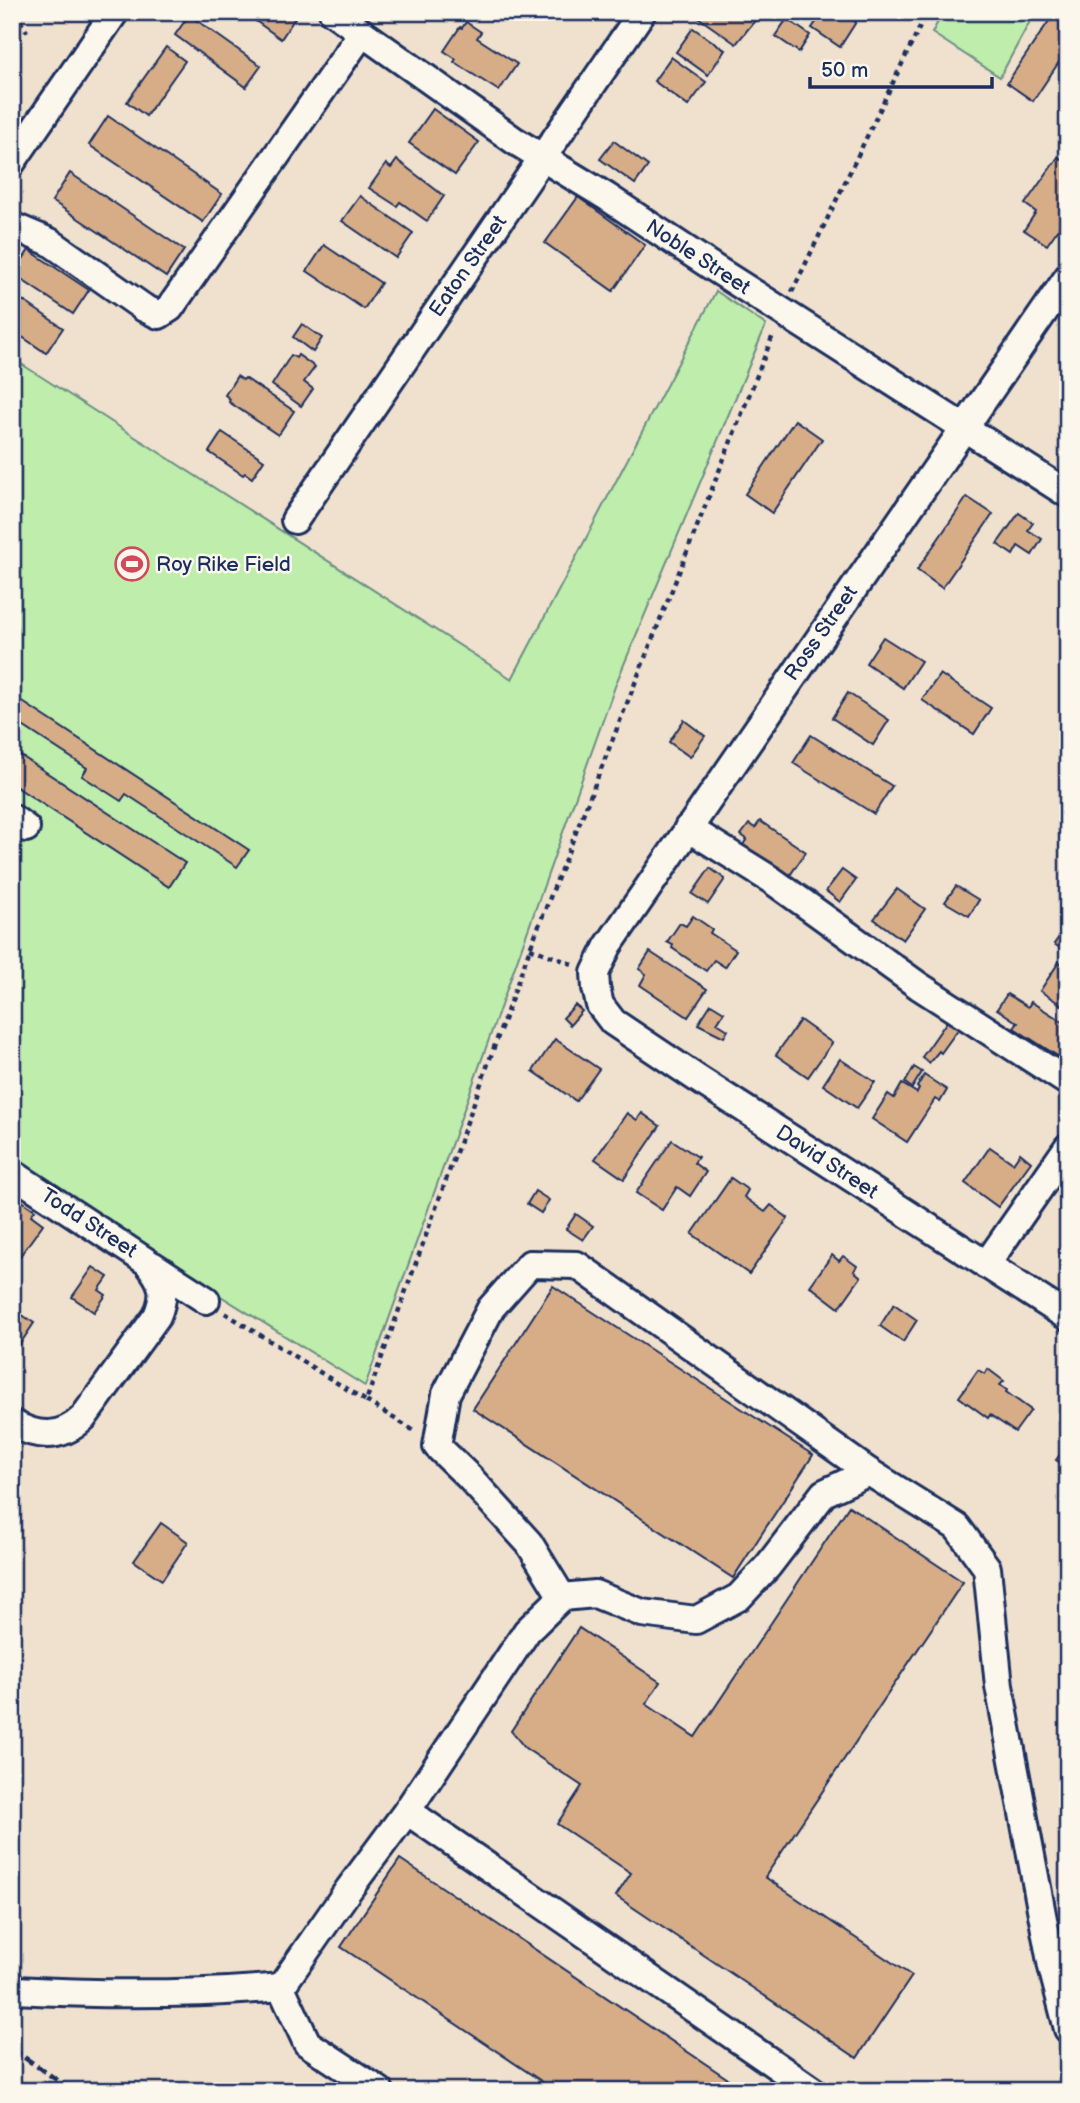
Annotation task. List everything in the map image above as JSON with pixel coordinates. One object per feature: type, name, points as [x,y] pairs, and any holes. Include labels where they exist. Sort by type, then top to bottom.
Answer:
[{"type":"street","points":[[12,162],[115,12]]},
{"type":"street","name":"Noble Street","points":[[333,12],[460,103],[543,158],[1068,494]]},
{"type":"street","name":"Eaton Street","points":[[295,520],[642,12]]},
{"type":"street","points":[[12,226],[50,242],[144,308],[159,315],[170,308],[362,33]]},
{"type":"street","name":"Ross Street","points":[[596,985],[608,946],[1068,277]]},
{"type":"street","points":[[688,828],[773,881],[919,986],[1068,1082]]},
{"type":"street","name":"David Street","points":[[596,985],[605,1014],[613,1022],[1068,1317]]},
{"type":"street","points":[[986,1265],[1068,1147]]},
{"type":"street","name":"Todd Street","points":[[12,1173],[154,1271],[206,1300]]},
{"type":"street","points":[[562,1597],[529,1543],[437,1446],[446,1394],[491,1308],[530,1264],[577,1265],[869,1472],[957,1527],[987,1568],[999,1686],[1052,1967],[1068,2029]]},
{"type":"street","points":[[12,1423],[27,1432],[57,1434],[72,1429],[83,1418],[157,1316],[163,1301],[154,1271]]},
{"type":"street","points":[[12,1987],[16,1990],[94,1995],[217,1993],[281,1987],[407,1811],[527,1631],[562,1597],[595,1594],[642,1613],[696,1620],[739,1597],[768,1566],[824,1493],[869,1472]]},
{"type":"street","points":[[407,1811],[813,2091]]},
{"type":"street","points":[[281,1987],[307,2043],[380,2091]]},
{"type":"path","points":[[15,12],[27,32]]},
{"type":"path","points":[[366,1401],[530,948],[783,312],[927,12]]},
{"type":"path","points":[[530,948],[596,985]]},
{"type":"path","points":[[206,1300],[437,1446]]},
{"type":"green space","points":[[943,12],[1035,12],[1000,77],[932,33]]},
{"type":"green space","name":"Roy Rike Field","points":[[716,291],[766,325],[617,681],[365,1386],[195,1280],[12,1158],[12,358],[512,679]]},
{"type":"building","points":[[243,12],[288,12],[295,18],[281,39]]},
{"type":"building","points":[[703,12],[762,12],[736,44],[699,18]]},
{"type":"building","points":[[823,12],[841,12],[856,22],[840,47],[812,28]]},
{"type":"building","points":[[1055,12],[1068,12],[1068,63],[1061,59],[1033,101],[1007,83]]},
{"type":"building","points":[[189,15],[261,66],[246,87],[175,35]]},
{"type":"building","points":[[787,19],[810,35],[799,52],[775,36]]},
{"type":"building","points":[[466,22],[481,32],[477,38],[517,64],[499,91],[454,62],[456,59],[444,51]]},
{"type":"building","points":[[693,28],[725,50],[708,75],[676,52]]},
{"type":"building","points":[[166,47],[185,61],[146,116],[127,102]]},
{"type":"building","points":[[671,57],[706,82],[688,106],[654,81]]},
{"type":"building","points":[[433,109],[479,142],[455,175],[409,143]]},
{"type":"building","points":[[108,116],[222,194],[203,222],[89,145]]},
{"type":"building","points":[[614,141],[648,166],[635,184],[600,159]]},
{"type":"building","points":[[1058,157],[1068,163],[1068,215],[1047,245],[1024,230],[1036,212],[1025,204]]},
{"type":"building","points":[[397,160],[444,196],[427,221],[400,202],[397,206],[369,188],[386,164],[391,168]]},
{"type":"building","points":[[70,173],[184,250],[166,277],[52,201]]},
{"type":"building","points":[[360,196],[413,233],[396,258],[342,221]]},
{"type":"building","points":[[578,197],[645,245],[613,291],[545,243]]},
{"type":"building","points":[[324,245],[381,283],[364,309],[307,271]]},
{"type":"building","points":[[29,250],[89,290],[73,314],[13,274]]},
{"type":"building","points":[[12,293],[63,328],[46,353],[12,330]]},
{"type":"building","points":[[302,324],[322,338],[313,352],[293,337]]},
{"type":"building","points":[[291,355],[296,358],[298,355],[315,367],[304,382],[313,389],[301,406],[272,385]]},
{"type":"building","points":[[237,376],[243,380],[245,378],[294,411],[278,435],[229,402],[230,399],[225,395]]},
{"type":"building","points":[[795,420],[822,439],[772,513],[745,494]]},
{"type":"building","points":[[222,432],[264,460],[252,478],[209,452]]},
{"type":"building","points":[[967,497],[993,514],[942,588],[917,570]]},
{"type":"building","points":[[1019,513],[1033,523],[1028,530],[1042,539],[1032,555],[1018,546],[1013,555],[997,544]]},
{"type":"building","points":[[883,637],[921,661],[903,688],[866,663]]},
{"type":"building","points":[[940,674],[991,708],[974,734],[922,700]]},
{"type":"building","points":[[848,693],[889,720],[873,745],[832,718]]},
{"type":"building","points":[[12,695],[249,850],[237,867],[126,794],[121,801],[82,776],[87,768],[12,719]]},
{"type":"building","points":[[684,720],[705,736],[690,757],[669,742]]},
{"type":"building","points":[[811,735],[892,786],[874,814],[793,763]]},
{"type":"building","points":[[12,750],[185,863],[169,887],[12,784]]},
{"type":"building","points":[[760,821],[806,852],[788,878],[742,846],[747,839],[741,835],[749,824],[755,828]]},
{"type":"building","points":[[710,868],[725,879],[708,904],[692,894]]},
{"type":"building","points":[[842,870],[856,880],[840,902],[826,891]]},
{"type":"building","points":[[956,886],[979,900],[969,916],[945,902]]},
{"type":"building","points":[[897,889],[925,909],[903,940],[874,919]]},
{"type":"building","points":[[693,916],[712,929],[710,933],[736,950],[725,967],[714,960],[706,971],[667,942],[680,923],[686,926]]},
{"type":"building","points":[[1065,929],[1068,931],[1068,953],[1054,944]]},
{"type":"building","points":[[650,952],[707,989],[688,1017],[640,985],[646,974],[639,969]]},
{"type":"building","points":[[1059,962],[1068,968],[1068,1009],[1040,991]]},
{"type":"building","points":[[1007,994],[1028,1007],[1031,1002],[1068,1025],[1067,1062],[1014,1028],[1018,1023],[997,1009]]},
{"type":"building","points":[[711,1004],[724,1012],[717,1023],[728,1030],[724,1037],[698,1024]]},
{"type":"building","points":[[575,1005],[582,1011],[570,1025],[563,1018]]},
{"type":"building","points":[[800,1020],[832,1043],[808,1077],[776,1055]]},
{"type":"building","points":[[948,1020],[959,1028],[941,1053],[939,1051],[929,1063],[922,1057]]},
{"type":"building","points":[[555,1039],[599,1069],[576,1101],[533,1071]]},
{"type":"building","points":[[840,1059],[875,1082],[857,1108],[823,1085]]},
{"type":"building","points":[[914,1067],[922,1072],[912,1088],[905,1083]]},
{"type":"building","points":[[924,1075],[947,1090],[940,1102],[935,1099],[907,1142],[872,1119],[888,1094],[894,1098],[902,1084],[917,1093],[917,1087]]},
{"type":"building","points":[[627,1113],[637,1120],[642,1113],[660,1126],[624,1179],[595,1159]]},
{"type":"building","points":[[672,1140],[698,1157],[694,1163],[706,1172],[690,1196],[677,1187],[662,1210],[636,1193]]},
{"type":"building","points":[[990,1147],[1013,1163],[1020,1153],[1031,1162],[998,1207],[965,1183]]},
{"type":"building","points":[[731,1178],[748,1190],[744,1197],[765,1212],[771,1205],[788,1218],[749,1274],[692,1234]]},
{"type":"building","points":[[535,1191],[549,1200],[541,1213],[527,1204]]},
{"type":"building","points":[[22,1201],[35,1210],[31,1215],[43,1224],[20,1256],[12,1250],[12,1207],[15,1204],[18,1206]]},
{"type":"building","points":[[576,1214],[593,1226],[583,1240],[566,1229]]},
{"type":"building","points":[[832,1255],[839,1261],[843,1256],[857,1266],[854,1271],[861,1277],[839,1308],[810,1286]]},
{"type":"building","points":[[93,1267],[108,1277],[99,1290],[106,1295],[94,1312],[72,1297]]},
{"type":"building","points":[[553,1286],[813,1455],[733,1578],[473,1409]]},
{"type":"building","points":[[894,1304],[917,1320],[903,1342],[880,1326]]},
{"type":"building","points":[[12,1308],[34,1323],[12,1356]]},
{"type":"building","points":[[988,1369],[1004,1381],[1000,1385],[1006,1392],[1031,1410],[1015,1432],[990,1415],[988,1418],[959,1397],[978,1370],[985,1374]]},
{"type":"building","points":[[1068,1444],[1068,1468],[1056,1460]]},
{"type":"building","points":[[849,1506],[963,1582],[765,1877],[912,1976],[857,2058],[616,1896],[631,1873],[557,1824],[582,1786],[525,1748],[511,1731],[579,1628],[660,1682],[646,1704],[695,1737]]},
{"type":"building","points":[[161,1523],[188,1542],[162,1580],[134,1561]]},
{"type":"building","points":[[400,1859],[746,2091],[556,2091],[341,1947]]},
{"type":"railway","points":[[12,2049],[73,2091]]},
{"type":"place","name":"Roy Rike Field","points":[[132,564]]}]
